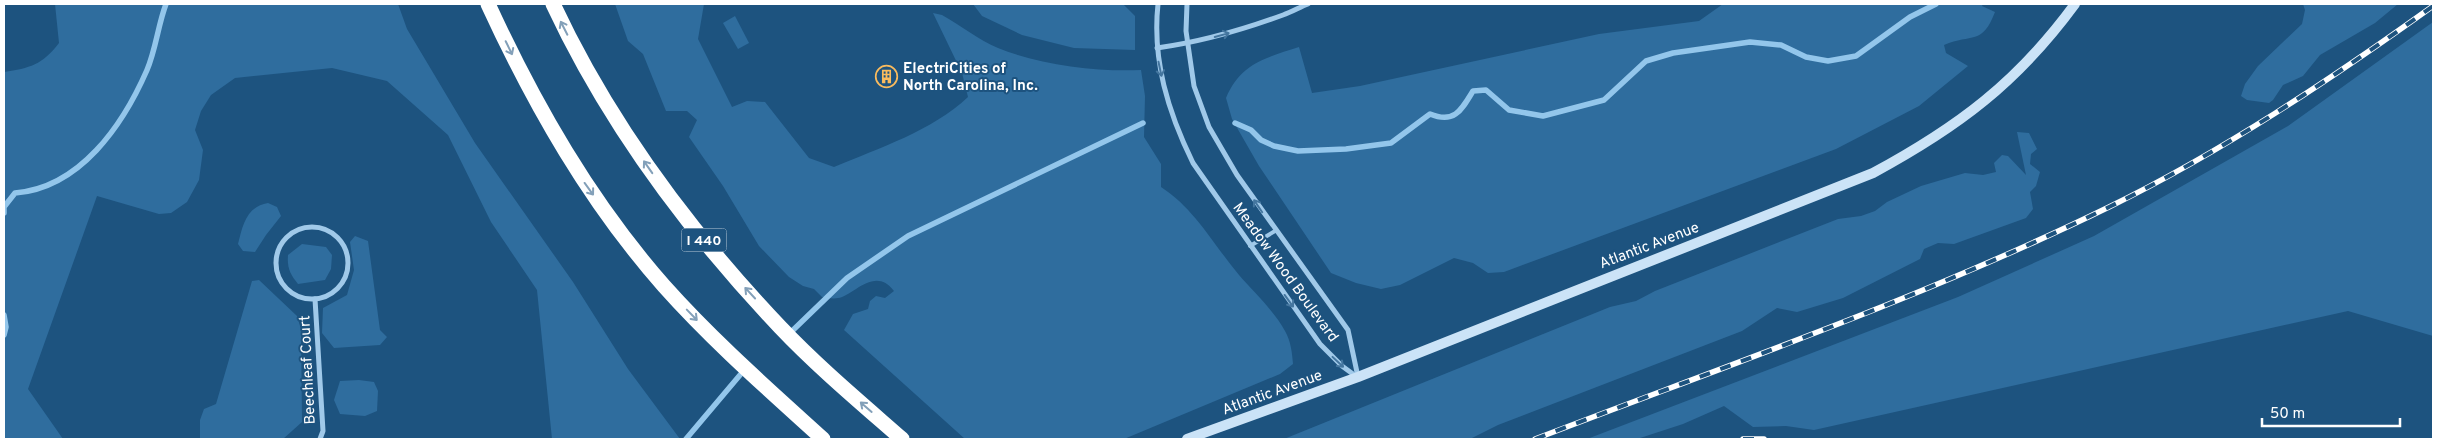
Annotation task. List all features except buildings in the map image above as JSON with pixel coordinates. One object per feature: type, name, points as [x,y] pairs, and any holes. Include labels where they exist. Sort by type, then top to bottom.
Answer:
[{"type":"highway","points":[[488,4],[531,94],[564,152],[622,235],[688,312],[735,359],[822,439]]},
{"type":"highway","name":"I 440","points":[[552,4],[613,116],[693,227],[781,328],[902,439]]},
{"type":"main road","name":"Atlantic Avenue","points":[[1187,439],[1358,377],[1873,173],[1931,140],[2000,89],[2042,46],[2074,4]]},
{"type":"street","name":"Meadow Wood Boulevard","points":[[1158,4],[1155,27],[1157,48],[1168,104],[1178,132],[1194,163],[1320,344],[1342,366],[1358,377]]},
{"type":"street","name":"Meadow Wood Boulevard","points":[[1187,4],[1188,44],[1194,86],[1209,127],[1237,175],[1275,231],[1296,256],[1348,330],[1358,377]]},
{"type":"street","points":[[1157,48],[1188,44],[1240,31],[1308,4]]},
{"type":"street","name":"Beechleaf Court","points":[[309,226],[323,228],[336,235],[345,246],[349,260],[347,274],[340,286],[329,296],[315,299],[301,298],[288,291],[279,280],[275,266],[277,252],[284,239],[295,230],[309,226]]},
{"type":"street","name":"Beechleaf Court","points":[[315,299],[323,431],[320,439]]},
{"type":"lane","points":[[1250,246],[1275,231]]},
{"type":"shaded area","points":[[55,4],[398,4],[407,29],[475,143],[573,282],[628,369],[680,439],[552,439],[537,290],[491,222],[448,135],[387,81],[332,68],[235,78],[211,95],[201,111],[195,130],[203,150],[199,180],[187,202],[171,213],[159,214],[97,196],[28,389],[63,439],[4,439],[4,72],[28,67],[41,61],[59,43]]},
{"type":"shaded area","points":[[615,4],[704,4],[698,39],[732,107],[747,101],[765,102],[809,158],[834,167],[922,129],[954,109],[968,97],[962,73],[933,13],[942,15],[991,45],[1032,59],[1106,70],[1141,70],[1145,96],[1144,137],[1161,164],[1161,187],[1194,216],[1239,275],[1276,316],[1289,339],[1293,364],[1280,374],[1124,439],[965,439],[844,330],[853,314],[868,309],[870,301],[876,296],[885,298],[894,291],[887,284],[872,281],[838,298],[822,297],[814,289],[803,286],[789,277],[759,246],[723,186],[689,137],[697,120],[687,111],[666,111],[643,54],[628,41]]},
{"type":"shaded area","points":[[973,4],[1123,4],[1135,16],[1135,50],[1074,48],[1022,35],[982,16]]},
{"type":"shaded area","points":[[1723,4],[1983,4],[1982,6],[1995,12],[1990,23],[1981,34],[1944,45],[1946,53],[1968,66],[1919,106],[1836,149],[1504,272],[1488,273],[1473,263],[1454,258],[1400,285],[1381,289],[1356,283],[1331,273],[1259,166],[1232,119],[1226,98],[1232,86],[1247,69],[1265,59],[1299,47],[1312,93],[1360,86],[1599,34],[1699,21]]},
{"type":"shaded area","points":[[2303,4],[2398,4],[2375,23],[2320,55],[2303,76],[2283,85],[2269,103],[2247,100],[2241,96],[2245,84],[2258,66],[2302,24],[2305,10]]},
{"type":"shaded area","points":[[735,16],[749,43],[738,49],[723,23]]},
{"type":"shaded area","points":[[2433,22],[2433,336],[2348,311],[1814,430],[1786,426],[1753,427],[1724,406],[1683,424],[1637,439],[1587,439],[1958,297],[2094,236],[2288,126]]},
{"type":"shaded area","points":[[2017,132],[2029,133],[2037,149],[2031,154],[2030,164],[2040,172],[2036,186],[2030,192],[2033,209],[2026,218],[1954,244],[1938,243],[1924,249],[1920,259],[1843,298],[1797,312],[1777,308],[1742,331],[1498,425],[1470,439],[1284,439],[1610,307],[1636,301],[1655,291],[1838,219],[1861,216],[1875,211],[1887,202],[1921,186],[1965,173],[1983,175],[1996,172],[1994,163],[2002,155],[2008,156],[2026,175]]},
{"type":"shaded area","points":[[268,203],[277,207],[281,216],[255,252],[243,251],[238,244],[247,218],[255,208]]},
{"type":"shaded area","points":[[355,236],[368,241],[380,330],[387,337],[380,345],[334,348],[322,333],[323,308],[347,295],[354,270],[350,242]]},
{"type":"shaded area","points":[[302,244],[326,247],[332,255],[331,269],[325,280],[298,284],[293,277],[288,264],[288,255]]},
{"type":"shaded area","points":[[259,280],[297,316],[301,329],[302,422],[283,439],[200,439],[200,420],[204,409],[216,404],[252,281]]},
{"type":"shaded area","points":[[359,380],[374,382],[378,391],[377,411],[365,416],[340,414],[334,400],[340,381]]},
{"type":"waterway","points":[[4,213],[4,207],[15,193],[38,189],[60,179],[79,166],[112,132],[137,91],[147,70],[166,4]]},
{"type":"waterway","points":[[1235,123],[1251,130],[1261,140],[1274,146],[1298,151],[1346,149],[1391,143],[1430,114],[1438,117],[1456,114],[1473,91],[1486,90],[1509,110],[1543,116],[1604,100],[1646,61],[1673,53],[1750,42],[1781,45],[1806,57],[1828,61],[1856,56],[1910,17],[1936,4]]},
{"type":"waterway","points":[[790,333],[847,278],[908,236],[1143,123]]},
{"type":"waterway","points":[[4,315],[6,327],[4,335]]},
{"type":"waterway","points":[[686,439],[740,375]]},
{"type":"railway","points":[[1535,439],[1897,301],[2039,240],[2109,207],[2193,162],[2275,113],[2355,61],[2433,6]]},
{"type":"railway","points":[[1743,439],[1764,439]]},
{"type":"place","name":"ElectriCities of North Carolina, Inc.","points":[[887,77]]}]
